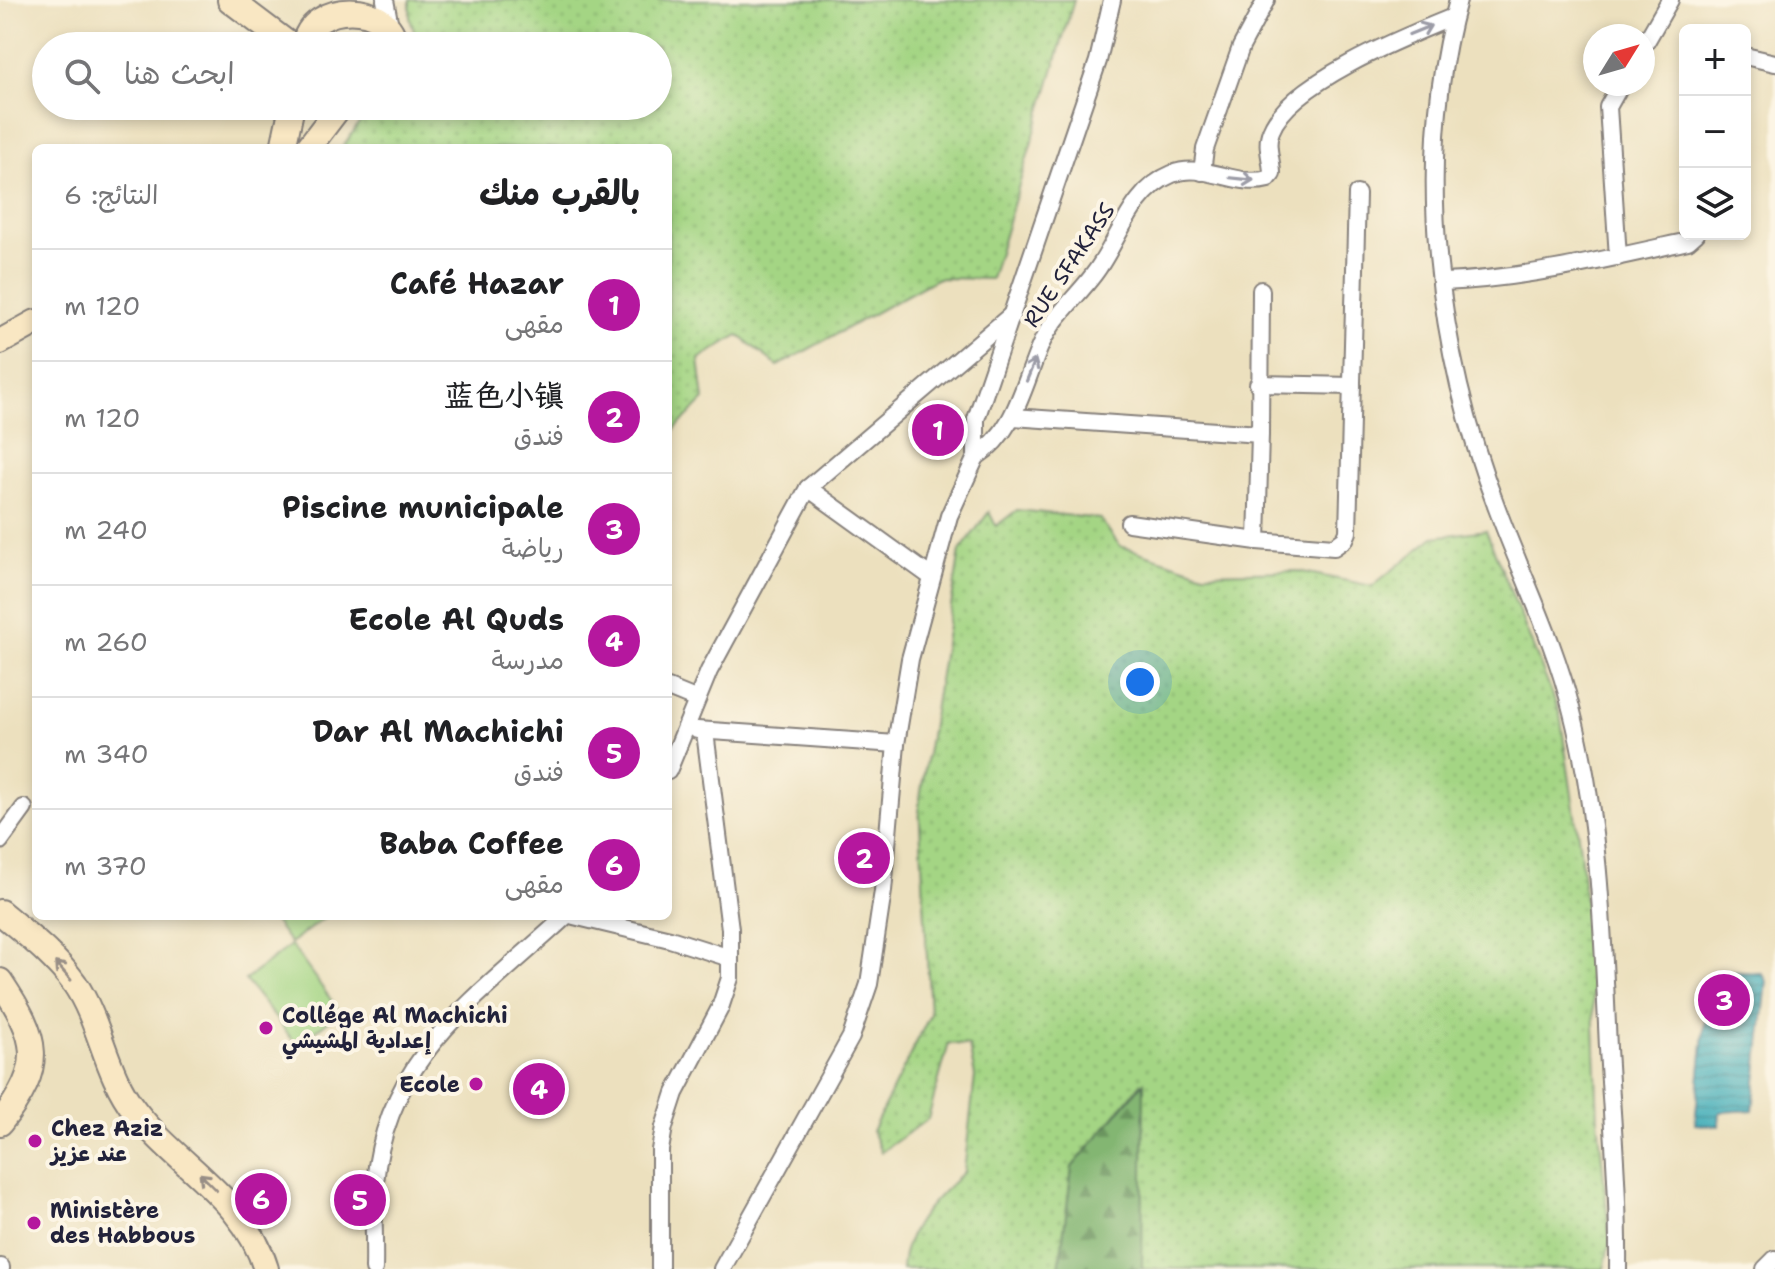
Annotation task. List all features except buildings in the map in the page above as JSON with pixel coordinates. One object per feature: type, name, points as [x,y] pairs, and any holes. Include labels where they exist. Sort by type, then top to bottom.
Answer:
[{"type":"street","points":[[230,0],[272,32]]},
{"type":"street","points":[[385,0],[391,32]]},
{"type":"street","points":[[722,1269],[851,1037],[869,984],[883,891],[896,744],[910,659],[930,576],[949,516],[976,457],[976,419],[1098,61],[1112,0]]},
{"type":"street","points":[[1202,172],[1205,149],[1241,47],[1266,0]]},
{"type":"street","points":[[1655,26],[1670,0]]},
{"type":"street","points":[[306,32],[331,3],[371,8],[389,32]]},
{"type":"street","points":[[1455,8],[1436,129],[1443,282],[1453,356],[1466,416],[1498,511],[1556,655],[1583,760],[1598,866],[1618,1269]]},
{"type":"street","name":"RUE SFAKASS","points":[[976,457],[998,441],[1013,417],[1052,323],[1099,268],[1126,218],[1169,175],[1185,170],[1231,179],[1268,179],[1272,168],[1269,135],[1276,122],[1291,107],[1354,61],[1455,8]]},
{"type":"street","points":[[1751,57],[1775,63]]},
{"type":"street","points":[[1614,96],[1608,107],[1618,257]]},
{"type":"street","points":[[284,144],[289,120]]},
{"type":"street","points":[[311,144],[329,120]]},
{"type":"street","points":[[1129,523],[1257,541],[1334,547],[1345,539],[1357,194]]},
{"type":"street","points":[[1443,282],[1488,281],[1618,257],[1689,240]]},
{"type":"street","points":[[1257,541],[1261,290]]},
{"type":"street","points":[[672,762],[688,728],[695,699],[740,608],[808,488],[1011,315]]},
{"type":"street","points":[[0,342],[32,324]]},
{"type":"street","points":[[1258,384],[1352,386]]},
{"type":"street","points":[[1013,417],[1260,434]]},
{"type":"street","points":[[808,488],[930,576]]},
{"type":"street","points":[[672,690],[695,699]]},
{"type":"street","points":[[688,728],[705,732],[896,744]]},
{"type":"street","points":[[660,1269],[660,1150],[664,1127],[675,1093],[720,1008],[730,978],[730,929],[705,732]]},
{"type":"street","points":[[0,841],[24,808]]},
{"type":"street","points":[[0,912],[53,959],[75,984],[110,1068],[135,1112],[233,1209],[251,1234],[266,1269]]},
{"type":"street","points":[[374,1269],[375,1183],[383,1135],[418,1058],[456,1015],[562,920]]},
{"type":"street","points":[[591,920],[670,939],[730,958]]},
{"type":"street","points":[[0,981],[25,1019],[33,1039],[29,1079],[0,1123]]},
{"type":"street","points":[[1765,1269],[1775,1259]]},
{"type":"green space","points":[[410,0],[1074,0],[991,279],[938,278],[778,366],[738,335],[699,359],[704,400],[672,432],[672,144],[345,144],[361,120],[672,120],[672,32],[414,32],[410,19]]},
{"type":"green space","points":[[1017,510],[1100,519],[1120,546],[1204,573],[1298,571],[1372,586],[1434,537],[1486,530],[1560,714],[1580,849],[1592,979],[1598,1119],[1610,1242],[1604,1269],[1141,1269],[1141,1083],[1073,1168],[1060,1269],[902,1269],[908,1240],[915,1227],[932,1203],[964,1172],[975,1076],[969,1046],[949,1043],[928,1119],[881,1152],[872,1131],[930,1015],[919,804],[960,551],[989,512],[996,526]]},
{"type":"green space","points":[[273,920],[322,920],[290,943]]},
{"type":"green space","points":[[291,945],[340,1012],[297,1045],[245,980]]},
{"type":"green space","points":[[1144,1082],[1142,1269],[1059,1269],[1072,1167]]},
{"type":"water","points":[[1722,971],[1762,973],[1767,981],[1753,1110],[1720,1112],[1719,1126],[1695,1124],[1709,981]]},
{"type":"place","name":"Café Hazar","points":[[938,430]]},
{"type":"place","name":"蓝色小镇","points":[[864,858]]},
{"type":"place","name":"Piscine municipale","points":[[1724,1000]]},
{"type":"place","name":"Collége Al Machichi إعدادية المشيشي","points":[[266,1028]]},
{"type":"place","name":"Ecole","points":[[476,1084]]},
{"type":"place","name":"Ecole Al Quds","points":[[539,1089]]},
{"type":"place","name":"Chez Aziz عند عزيز","points":[[35,1141]]},
{"type":"place","name":"Baba Coffee","points":[[261,1199]]},
{"type":"place","name":"Dar Al Machichi","points":[[360,1200]]},
{"type":"place","name":"Ministère des Habbous","points":[[34,1223]]}]
